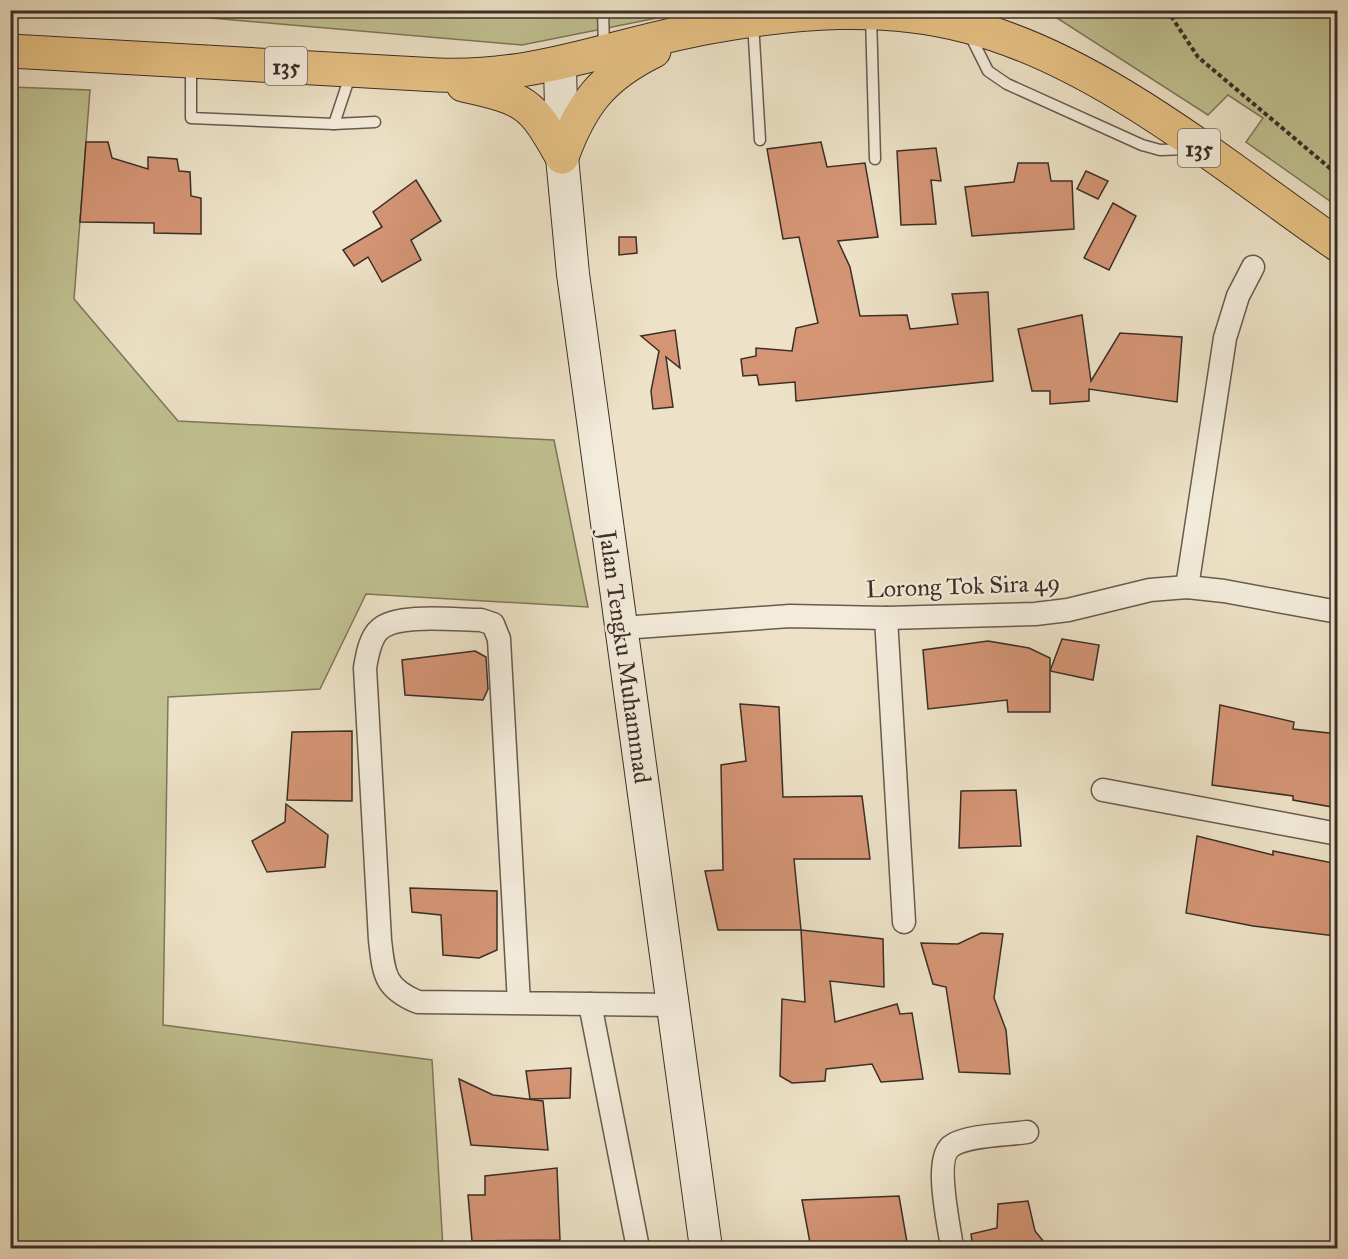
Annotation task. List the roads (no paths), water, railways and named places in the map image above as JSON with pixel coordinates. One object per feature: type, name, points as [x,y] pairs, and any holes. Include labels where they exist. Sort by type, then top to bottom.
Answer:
[{"type":"main road","name":"135","points":[[10,51],[405,73],[495,75],[560,64],[711,27],[822,12],[958,17],[1055,60],[1138,106],[1338,245]]},
{"type":"main road","points":[[562,157],[582,111],[595,93],[613,76],[637,60],[711,27]]},
{"type":"main road","name":"Jalan Tengku Muhammad","points":[[560,64],[562,157],[575,297],[706,1248]]},
{"type":"main road","points":[[405,73],[516,100],[533,109],[562,157]]},
{"type":"street","points":[[1187,587],[1225,338],[1238,296],[1253,267]]},
{"type":"street","name":"Lorong Tok Sira 49","points":[[622,628],[790,616],[885,618],[1035,614],[1091,605],[1150,590],[1187,587],[1224,591],[1338,612]]},
{"type":"street","points":[[885,618],[904,922]]},
{"type":"street","points":[[519,1003],[499,639],[494,624],[481,620],[393,621],[378,630],[369,647],[365,668],[380,940],[387,981],[400,994],[418,1002],[672,1005]]},
{"type":"street","points":[[1103,790],[1338,834]]},
{"type":"street","points":[[590,1004],[638,1248]]},
{"type":"street","points":[[952,1248],[942,1174],[945,1152],[951,1145],[963,1141],[1027,1132]]},
{"type":"lane","points":[[603,10],[604,53]]},
{"type":"lane","points":[[871,13],[875,159]]},
{"type":"lane","points":[[958,17],[988,71],[1007,84],[1142,145],[1160,150],[1200,148]]},
{"type":"lane","points":[[753,22],[760,140]]},
{"type":"lane","points":[[191,61],[191,118],[334,124],[375,122]]},
{"type":"lane","points":[[334,124],[352,70]]}]
